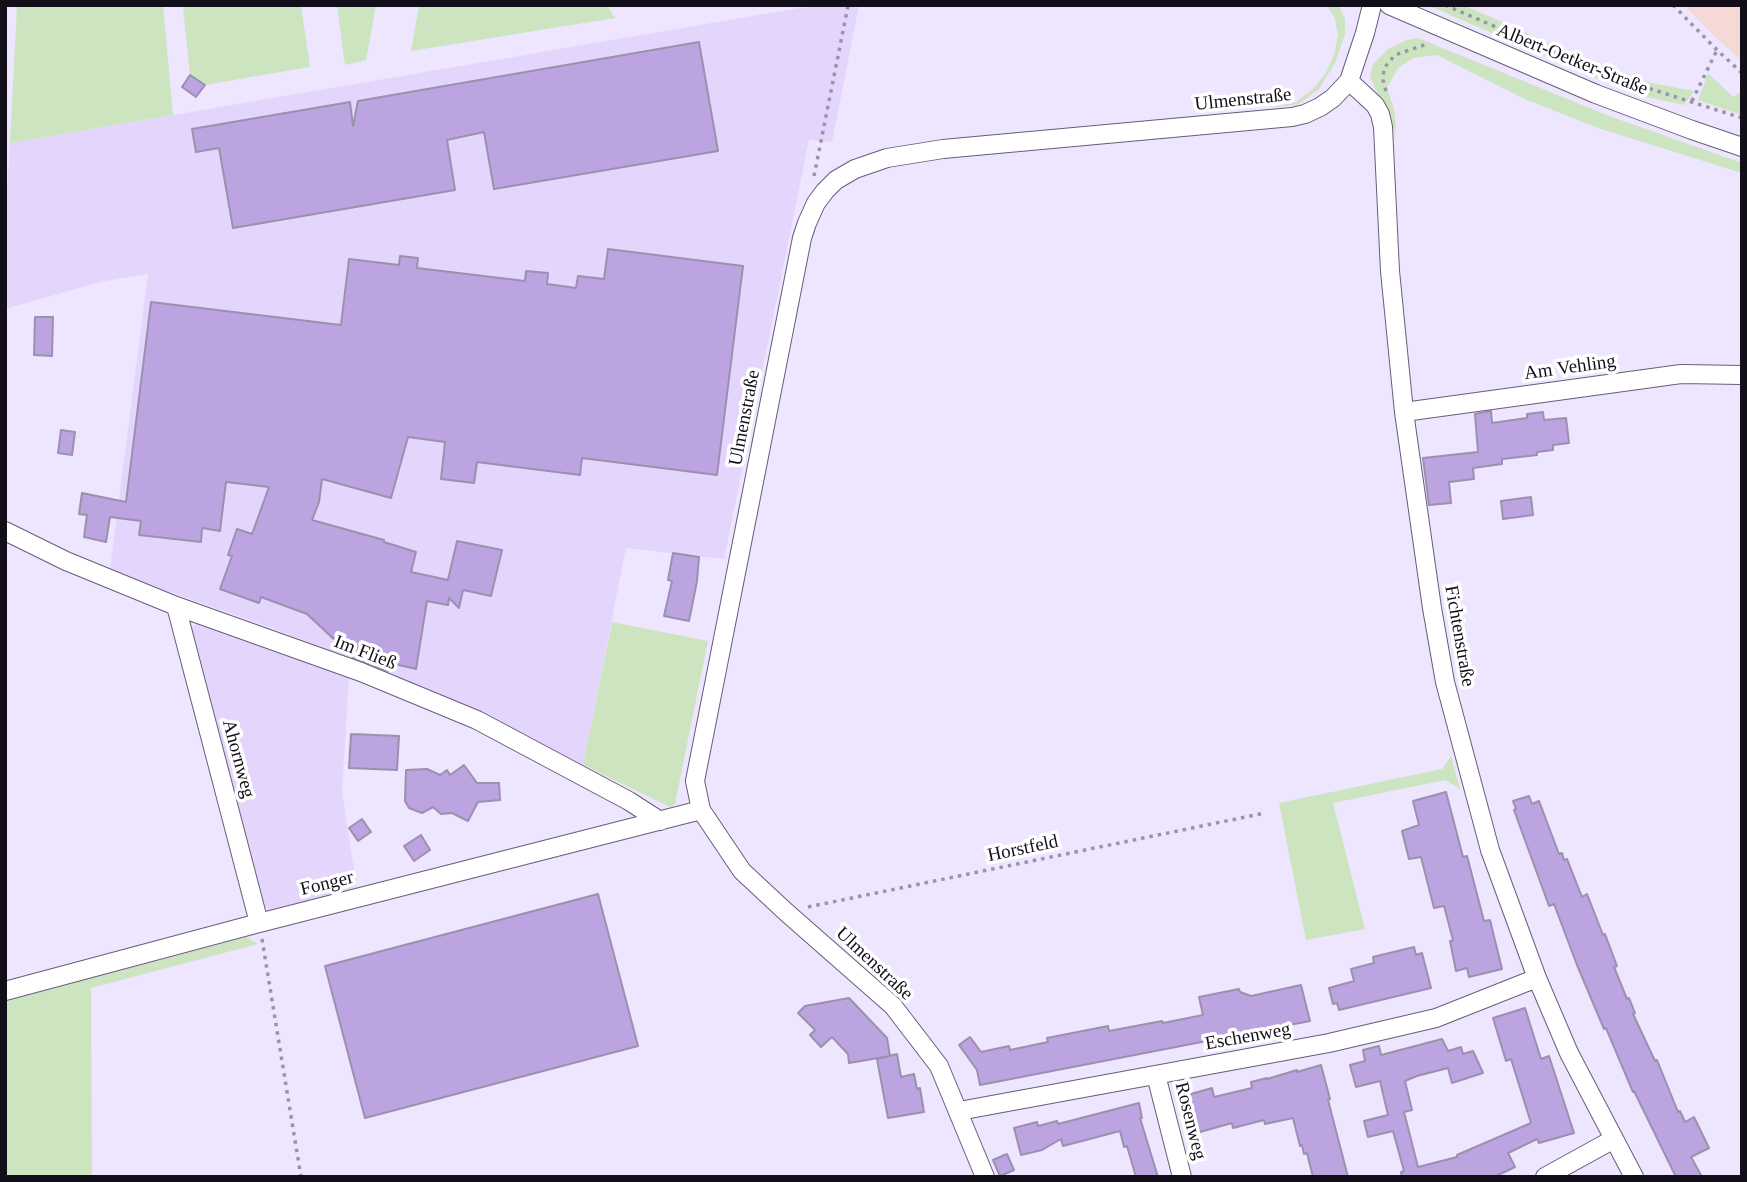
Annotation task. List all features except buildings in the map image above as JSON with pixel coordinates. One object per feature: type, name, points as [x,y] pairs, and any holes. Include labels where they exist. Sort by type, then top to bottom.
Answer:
[{"type":"street","name":"Ulmenstraße","points":[[985,1177],[939,1066],[892,1006],[742,871],[701,810],[695,781],[802,238],[810,214],[836,180],[855,169],[887,158],[909,153],[1298,116],[1326,104],[1349,81],[1373,5]]},
{"type":"street","name":"Albert-Oetker-Straße","points":[[1389,5],[1606,98],[1742,147]]},
{"type":"street","name":"Fichtenstraße","points":[[1349,81],[1375,105],[1383,127],[1390,271],[1404,412],[1445,682],[1490,850],[1537,978],[1569,1053],[1634,1177]]},
{"type":"street","name":"Am Vehling","points":[[1404,412],[1681,374],[1742,375]]},
{"type":"street","name":"Im Fließ","points":[[5,531],[66,561],[176,606],[361,672],[477,720],[629,801],[660,821]]},
{"type":"street","name":"Ahornweg","points":[[176,606],[259,923]]},
{"type":"street","points":[[660,821],[701,810]]},
{"type":"street","name":"Fonger","points":[[5,991],[660,821]]},
{"type":"street","name":"Eschenweg","points":[[959,1111],[1329,1044],[1436,1018],[1537,978]]},
{"type":"street","name":"Rosenweg","points":[[1156,1075],[1182,1177]]},
{"type":"street","points":[[1545,1177],[1614,1139]]},
{"type":"path","points":[[1445,5],[1620,80],[1742,118]]},
{"type":"path","points":[[1673,5],[1742,73]]},
{"type":"path","points":[[813,180],[848,6]]},
{"type":"path","points":[[1384,68],[1395,55],[1427,44],[1437,26]]},
{"type":"path","points":[[1692,101],[1717,50]]},
{"type":"path","name":"Horstfeld","points":[[786,912],[1265,813]]},
{"type":"path","points":[[259,923],[302,1177]]},
{"type":"shaded area","points":[[817,5],[859,5],[832,142],[809,140],[724,559],[626,548],[583,765],[478,712],[389,675],[272,628],[110,569],[148,274],[100,282],[5,309],[5,222],[10,143]]},
{"type":"shaded area","points":[[1684,5],[1742,5],[1742,61],[1715,37]]},
{"type":"shaded area","points":[[199,622],[349,677],[342,791],[357,890],[274,912],[260,904],[189,630]]},
{"type":"green space","points":[[17,5],[163,5],[173,115],[10,143]]},
{"type":"green space","points":[[196,5],[301,5],[310,67],[205,85],[190,75],[183,8]]},
{"type":"green space","points":[[337,5],[376,5],[366,60],[345,65]]},
{"type":"green space","points":[[419,5],[607,5],[615,18],[411,51]]},
{"type":"green space","points":[[1326,5],[1339,5],[1345,19],[1345,34],[1335,63],[1319,89],[1299,104],[1270,108],[1296,102],[1313,89],[1325,74],[1334,56],[1338,36],[1335,18]]},
{"type":"green space","points":[[1427,5],[1463,5],[1570,52],[1651,83],[1694,91],[1684,105],[1633,94]]},
{"type":"green space","points":[[1418,38],[1609,116],[1742,163],[1742,173],[1598,128],[1527,100],[1437,55],[1414,58],[1398,68],[1387,88],[1394,109],[1395,140],[1394,130],[1370,77],[1373,64],[1388,49]]},
{"type":"green space","points":[[1708,73],[1733,97],[1742,91],[1742,115],[1698,100]]},
{"type":"green space","points":[[612,622],[708,641],[675,804],[670,807],[583,765]]},
{"type":"green space","points":[[1451,756],[1460,789],[1445,780],[1333,803],[1365,929],[1306,940],[1279,803],[1442,769]]},
{"type":"green space","points":[[247,937],[258,944],[91,988],[92,1177],[5,1177],[5,1001]]}]
